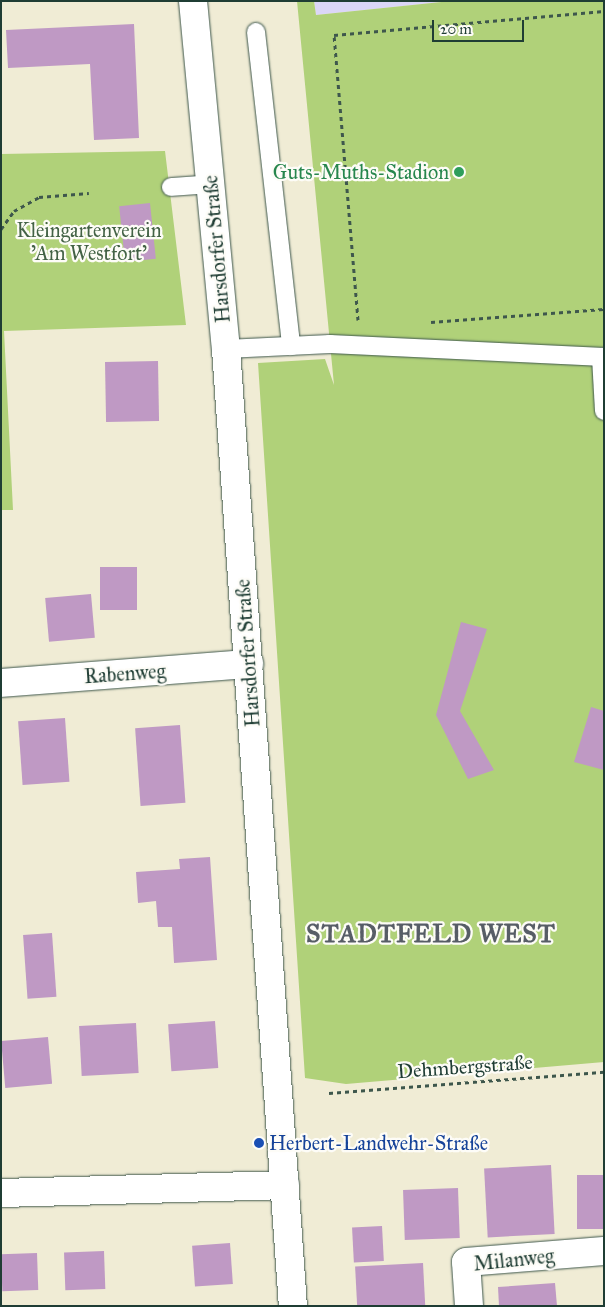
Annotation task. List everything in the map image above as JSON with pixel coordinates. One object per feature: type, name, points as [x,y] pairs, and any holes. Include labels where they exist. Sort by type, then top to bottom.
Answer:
[{"type":"street","name":"Harsdorfer Straße","points":[[193,1],[213,184],[226,349],[293,1306]]},
{"type":"street","name":"Rabenweg","points":[[1,683],[249,664]]},
{"type":"street","points":[[1,1193],[285,1184]]},
{"type":"street","name":"Milanweg","points":[[468,1306],[466,1262],[604,1251]]},
{"type":"lane","points":[[256,32],[291,346]]},
{"type":"lane","points":[[171,187],[213,184]]},
{"type":"lane","points":[[226,349],[330,344],[602,357],[604,411]]},
{"type":"path","points":[[359,327],[334,35],[604,11]]},
{"type":"path","points":[[1,229],[14,210],[39,197],[89,193]]},
{"type":"path","points":[[428,322],[604,309]]},
{"type":"path","name":"Dehmbergstraße","points":[[328,1093],[604,1072]]},
{"type":"shaded area","points":[[314,1],[451,1],[316,15]]},
{"type":"green space","points":[[297,1],[314,1],[316,15],[451,1],[604,1],[604,1062],[346,1084],[305,1078],[258,363],[325,359],[334,385]]},
{"type":"green space","name":"Kleingartenverein 'Am Westfort'","points":[[165,151],[186,325],[4,331],[13,510],[1,510],[1,154]]},
{"type":"building","points":[[134,24],[139,138],[94,140],[90,64],[8,68],[6,30]]},
{"type":"building","points":[[150,203],[156,259],[125,262],[119,206]]},
{"type":"building","points":[[158,361],[159,421],[106,422],[105,362]]},
{"type":"building","points":[[100,567],[137,567],[137,610],[100,610]]},
{"type":"building","points":[[91,594],[95,638],[49,642],[45,598]]},
{"type":"building","points":[[461,622],[487,629],[460,711],[494,770],[468,779],[436,715]]},
{"type":"building","points":[[591,707],[604,711],[604,770],[574,762]]},
{"type":"building","points":[[65,718],[69,782],[23,785],[18,721]]},
{"type":"building","points":[[180,725],[185,803],[141,806],[135,728]]},
{"type":"building","points":[[210,857],[217,960],[174,963],[172,927],[158,927],[156,901],[138,903],[136,872],[180,869],[179,859]]},
{"type":"building","points":[[52,933],[56,997],[28,999],[23,935]]},
{"type":"building","points":[[215,1021],[218,1068],[171,1071],[168,1024]]},
{"type":"building","points":[[136,1023],[139,1073],[82,1076],[79,1026]]},
{"type":"building","points":[[48,1037],[52,1084],[5,1088],[1,1041]]},
{"type":"building","points":[[551,1165],[555,1234],[488,1237],[484,1169]]},
{"type":"building","points":[[577,1175],[604,1175],[604,1229],[577,1229]]},
{"type":"building","points":[[458,1188],[460,1238],[405,1240],[403,1190]]},
{"type":"building","points":[[382,1226],[384,1261],[354,1263],[352,1228]]},
{"type":"building","points":[[230,1243],[233,1284],[195,1287],[192,1246]]},
{"type":"building","points":[[104,1251],[105,1289],[65,1290],[64,1252]]},
{"type":"building","points":[[37,1253],[38,1290],[2,1291],[1,1254]]},
{"type":"building","points":[[423,1263],[425,1306],[357,1306],[355,1267]]},
{"type":"building","points":[[555,1283],[557,1306],[499,1306],[498,1287]]},
{"type":"place","name":"Guts-Muths-Stadion","points":[[459,172]]},
{"type":"place","name":"Herbert-Landwehr-Straße","points":[[259,1143]]},
{"type":"district","name":"STADTFELD WEST","points":[[431,934]]}]
